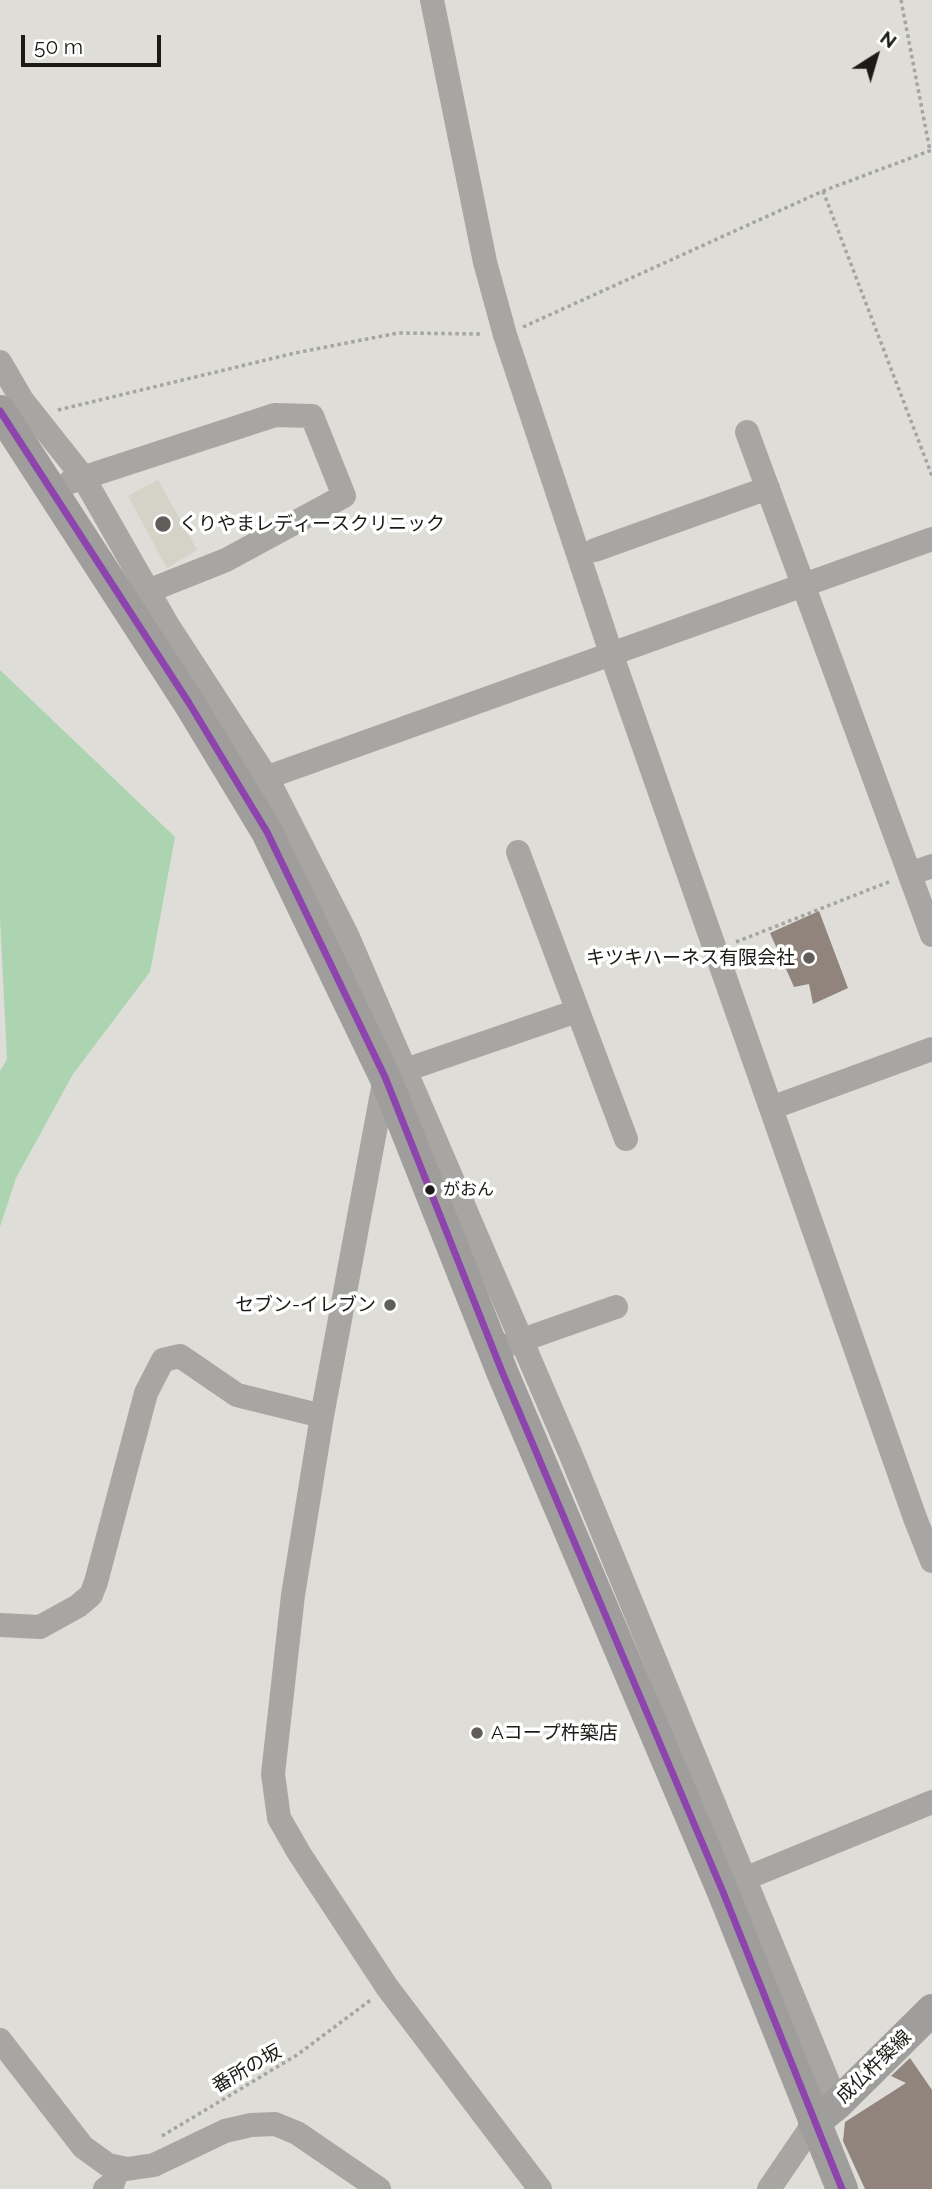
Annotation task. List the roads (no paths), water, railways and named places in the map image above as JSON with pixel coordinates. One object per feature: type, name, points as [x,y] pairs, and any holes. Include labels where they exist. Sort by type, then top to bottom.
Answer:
[{"type":"main road","points":[[0,411],[50,488],[136,598],[189,703],[253,783],[267,832],[395,1074],[734,1885],[825,2113],[842,2189]]},
{"type":"main road","name":"成仏杵築線","points":[[825,2113],[932,2010]]},
{"type":"street","points":[[432,0],[485,262],[505,335],[612,656],[932,1560]]},
{"type":"street","points":[[0,362],[22,400],[83,477],[136,598],[226,560],[344,496],[312,416],[275,415],[83,477],[50,488]]},
{"type":"street","points":[[747,432],[803,587],[921,870],[932,935]]},
{"type":"street","points":[[595,550],[768,488]]},
{"type":"street","points":[[253,783],[932,539]]},
{"type":"street","points":[[518,852],[626,1139]]},
{"type":"street","points":[[540,2189],[387,1987],[299,1853],[279,1818],[273,1774],[293,1595],[322,1416],[395,1074],[577,1011]]},
{"type":"street","points":[[771,1108],[932,1049]]},
{"type":"street","points":[[508,1346],[616,1307]]},
{"type":"street","points":[[0,1625],[40,1627],[78,1606],[91,1595],[146,1393],[163,1360],[180,1356],[237,1395],[322,1416]]},
{"type":"street","points":[[734,1885],[932,1802]]},
{"type":"street","points":[[0,2040],[83,2147],[99,2160],[113,2182],[225,2131],[251,2125],[275,2124],[297,2133],[379,2189]]},
{"type":"street","points":[[769,2189],[825,2113]]},
{"type":"place","name":"くりやまレディースクリニック","points":[[163,524]]},
{"type":"place","name":"キツキハーネス有限会社","points":[[809,958]]},
{"type":"place","name":"がおん","points":[[430,1190]]},
{"type":"place","name":"セブン-イレブン","points":[[390,1305]]},
{"type":"place","name":"Aコープ杵築店","points":[[477,1733]]}]
